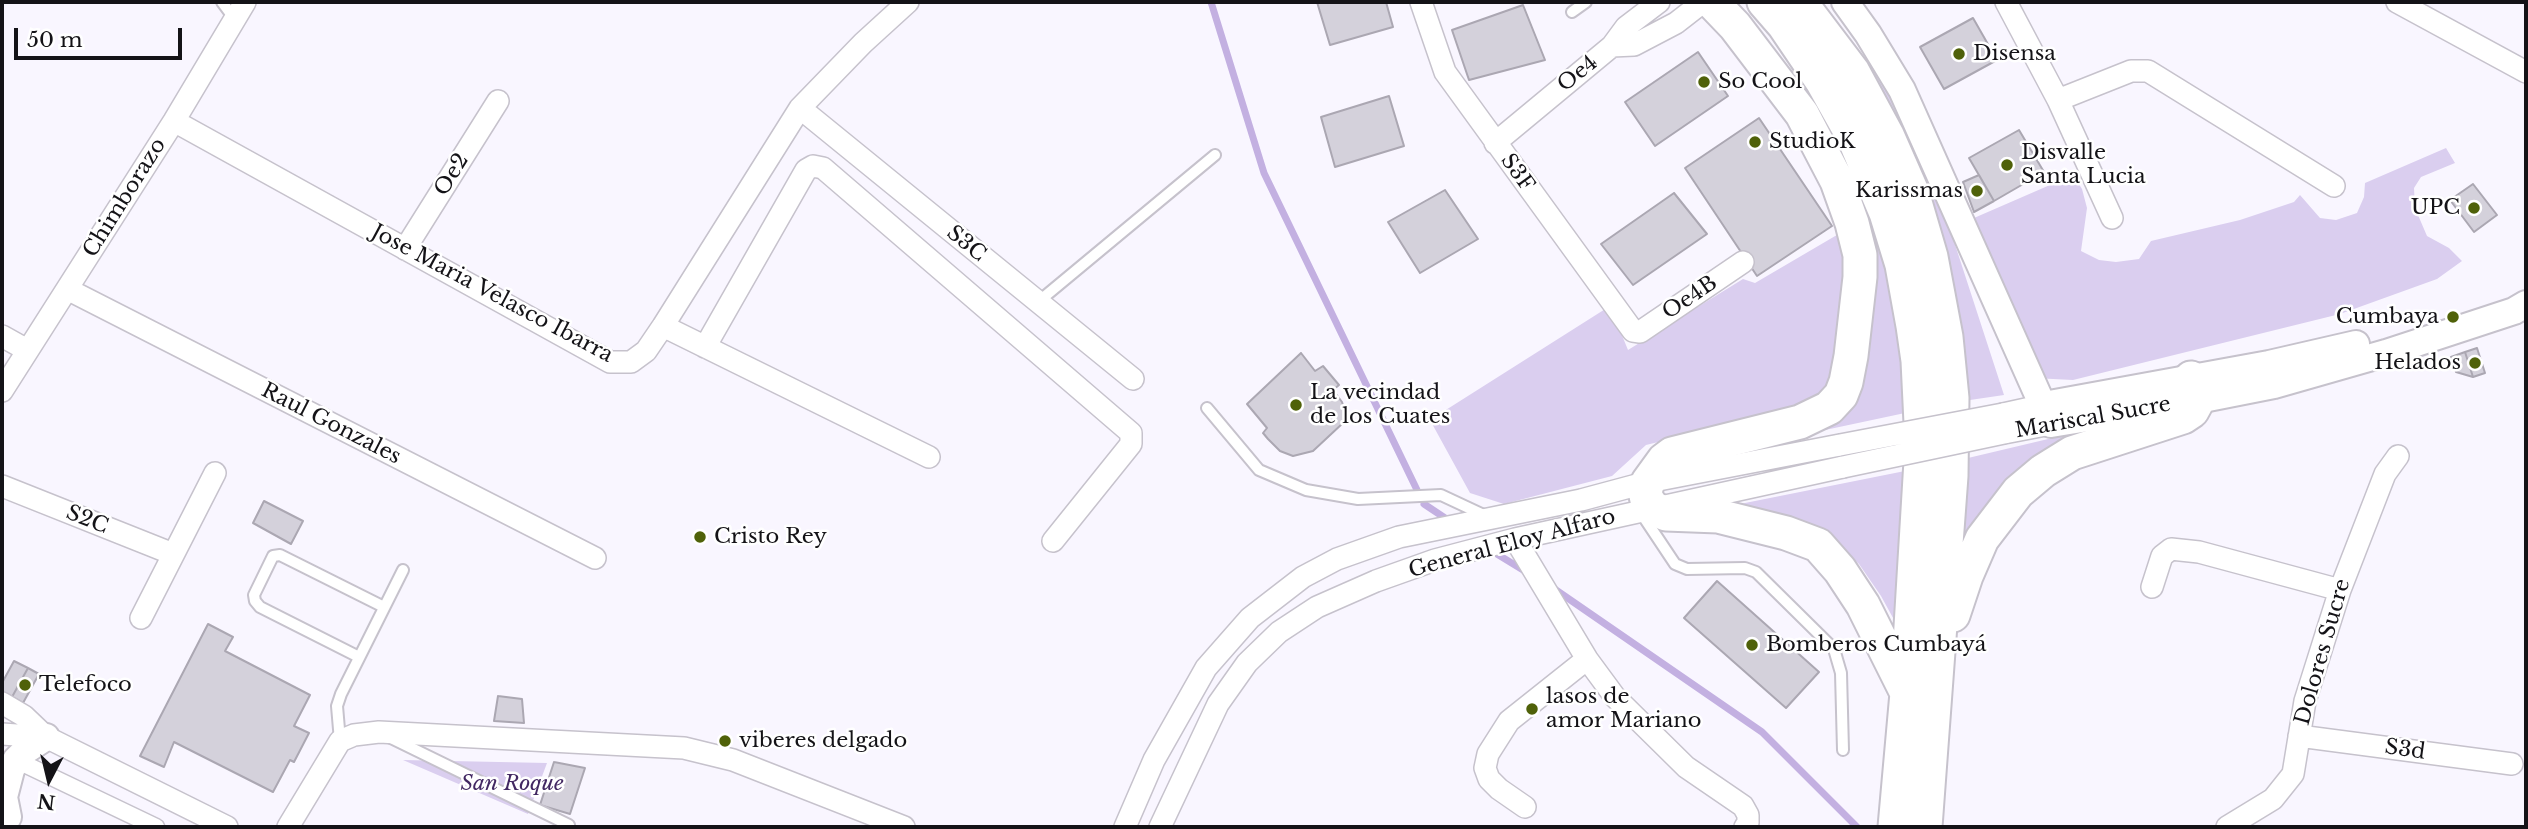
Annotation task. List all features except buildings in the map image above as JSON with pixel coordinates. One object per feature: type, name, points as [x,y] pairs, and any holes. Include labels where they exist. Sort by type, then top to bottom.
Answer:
[{"type":"main road","points":[[1712,2],[1735,26],[1802,114],[1838,181],[1860,255],[1860,277],[1850,356],[1844,388],[1837,401],[1829,408],[1800,422],[1680,450],[1664,460],[1647,500],[1666,514],[1718,516],[1786,533],[1818,545],[1840,570],[1863,605],[1907,693]]},
{"type":"main road","points":[[1764,2],[1822,81],[1854,138],[1886,213],[1902,265],[1918,361],[1922,444],[1907,693],[1895,827]]},
{"type":"main road","points":[[1800,2],[1853,72],[1887,135],[1912,192],[1931,257],[1945,337],[1952,398],[1951,476],[1925,827]]},
{"type":"main road","points":[[1938,661],[1966,576],[1982,539],[2018,492],[2071,453],[2177,419],[2192,411],[2195,389]]},
{"type":"street","name":"Jose Maria Velasco Ibarra","points":[[174,121],[610,362],[631,362],[646,351],[663,326],[800,108],[863,43],[908,2]]},
{"type":"street","name":"S3F","points":[[1421,2],[1444,72],[1636,333]]},
{"type":"street","name":"Oe4","points":[[1495,143],[1612,46],[1626,27],[1659,2]]},
{"type":"street","points":[[1612,46],[1633,45],[1676,23],[1703,2]]},
{"type":"street","points":[[1846,2],[1902,90],[2047,415]]},
{"type":"street","points":[[2006,2],[2058,100],[2112,218]]},
{"type":"street","points":[[2397,2],[2526,72]]},
{"type":"street","name":"Chimborazo","points":[[2,391],[174,121],[234,7]]},
{"type":"street","points":[[2058,100],[2131,71],[2148,71],[2334,186]]},
{"type":"street","name":"Oe2","points":[[405,248],[498,101]]},
{"type":"street","name":"S3C","points":[[800,108],[1133,379]]},
{"type":"street","points":[[705,347],[806,170],[813,166],[823,167],[1131,433],[1131,444],[1053,541]]},
{"type":"street","name":"Oe4B","points":[[1636,333],[1743,262]]},
{"type":"street","name":"Raul Gonzales","points":[[67,289],[596,558]]},
{"type":"street","name":"Mariscal Sucre","points":[[1647,500],[1843,467],[2004,423],[2195,389],[2507,300],[2526,297]]},
{"type":"street","name":"Mariscal Sucre","points":[[2195,389],[2274,385],[2386,353],[2514,311],[2526,304]]},
{"type":"street","points":[[663,326],[929,457]]},
{"type":"street","points":[[2,336],[27,351]]},
{"type":"street","points":[[1125,827],[1154,760],[1206,668],[1250,618],[1303,577],[1337,559],[1399,537],[1581,500],[1647,500],[1840,445],[2004,423]]},
{"type":"street","name":"Dolores Sucre","points":[[2227,827],[2273,799],[2292,774],[2305,701],[2340,590],[2385,474],[2398,456]]},
{"type":"street","points":[[141,618],[215,473]]},
{"type":"street","name":"S2C","points":[[2,486],[173,554]]},
{"type":"street","name":"General Eloy Alfaro","points":[[1160,827],[1218,704],[1247,663],[1279,632],[1317,607],[1376,581],[1435,560],[1647,500]]},
{"type":"street","points":[[1515,539],[1587,659],[1615,697],[1663,747],[1704,781],[1743,806],[1748,815],[1745,827]]},
{"type":"street","points":[[2152,587],[2162,556],[2171,549],[2199,552],[2340,590]]},
{"type":"street","points":[[1525,807],[1489,779],[1485,768],[1488,754],[1509,721],[1587,659]]},
{"type":"street","points":[[2,703],[24,716],[46,737],[227,827]]},
{"type":"street","points":[[288,827],[340,741],[354,734],[379,732],[684,748],[733,760],[904,827]]},
{"type":"street","points":[[2,734],[46,737]]},
{"type":"street","name":"S3d","points":[[2299,736],[2512,764]]},
{"type":"street","points":[[8,817],[4,797],[16,760],[46,737]]},
{"type":"street","points":[[16,760],[156,827]]},
{"type":"lane","points":[[1572,12],[1586,2]]},
{"type":"lane","points":[[1038,302],[1214,155]]},
{"type":"lane","points":[[1208,408],[1259,470],[1306,490],[1358,499],[1441,495],[1493,519]]},
{"type":"lane","points":[[1647,500],[1675,564],[1687,569],[1745,568],[1756,572],[1834,649],[1841,673],[1843,750]]},
{"type":"lane","points":[[359,657],[260,607],[254,594],[273,556],[280,555],[384,607]]},
{"type":"lane","points":[[340,741],[337,706],[341,694],[403,569]]},
{"type":"lane","points":[[379,732],[569,825]]},
{"type":"green space","points":[[1864,68],[1879,72],[1948,223],[2004,395],[1970,400],[1961,321],[1942,239]]},
{"type":"green space","points":[[2446,148],[2455,163],[2421,177],[2414,188],[2415,208],[2427,236],[2449,248],[2462,261],[2437,279],[2340,314],[2073,380],[2033,378],[1974,218],[2073,175],[2082,189],[2087,208],[2081,251],[2099,260],[2116,262],[2139,259],[2151,241],[2240,220],[2294,202],[2300,195],[2320,218],[2336,220],[2357,213],[2364,197],[2365,183]]},
{"type":"green space","points":[[1872,220],[1890,278],[1900,340],[1905,413],[1811,433],[1870,304]]},
{"type":"green space","points":[[1842,232],[1845,275],[1839,343],[1826,401],[1646,445],[1612,476],[1504,504],[1470,493],[1430,420],[1610,306],[1628,350],[1743,279],[1755,283]]},
{"type":"green space","points":[[2103,426],[1958,575],[1968,458]]},
{"type":"green space","points":[[1905,471],[1898,627],[1859,564],[1831,538],[1735,505]]},
{"type":"green space","name":"San Roque","points":[[403,760],[547,763],[528,814]]},
{"type":"waterway","points":[[1211,2],[1264,173],[1418,492]]},
{"type":"waterway","points":[[1424,504],[1451,522]]},
{"type":"waterway","points":[[1492,551],[1528,573]]},
{"type":"waterway","points":[[1553,588],[1762,732],[1857,827]]},
{"type":"place","name":"Disensa","points":[[1959,54]]},
{"type":"place","name":"So Cool","points":[[1704,82]]},
{"type":"place","name":"StudioK","points":[[1755,142]]},
{"type":"place","name":"Disvalle Santa Lucia","points":[[2007,165]]},
{"type":"place","name":"Karissmas","points":[[1977,191]]},
{"type":"place","name":"UPC","points":[[2474,208]]},
{"type":"place","name":"Cumbaya","points":[[2453,317]]},
{"type":"place","name":"Helados","points":[[2475,363]]},
{"type":"place","name":"La vecindad de los Cuates","points":[[1296,405]]},
{"type":"place","name":"Cristo Rey","points":[[700,537]]},
{"type":"place","name":"Bomberos Cumbayá","points":[[1752,645]]},
{"type":"place","name":"Telefoco","points":[[25,685]]},
{"type":"place","name":"lasos de amor Mariano","points":[[1532,709]]},
{"type":"place","name":"viberes delgado","points":[[725,741]]}]
